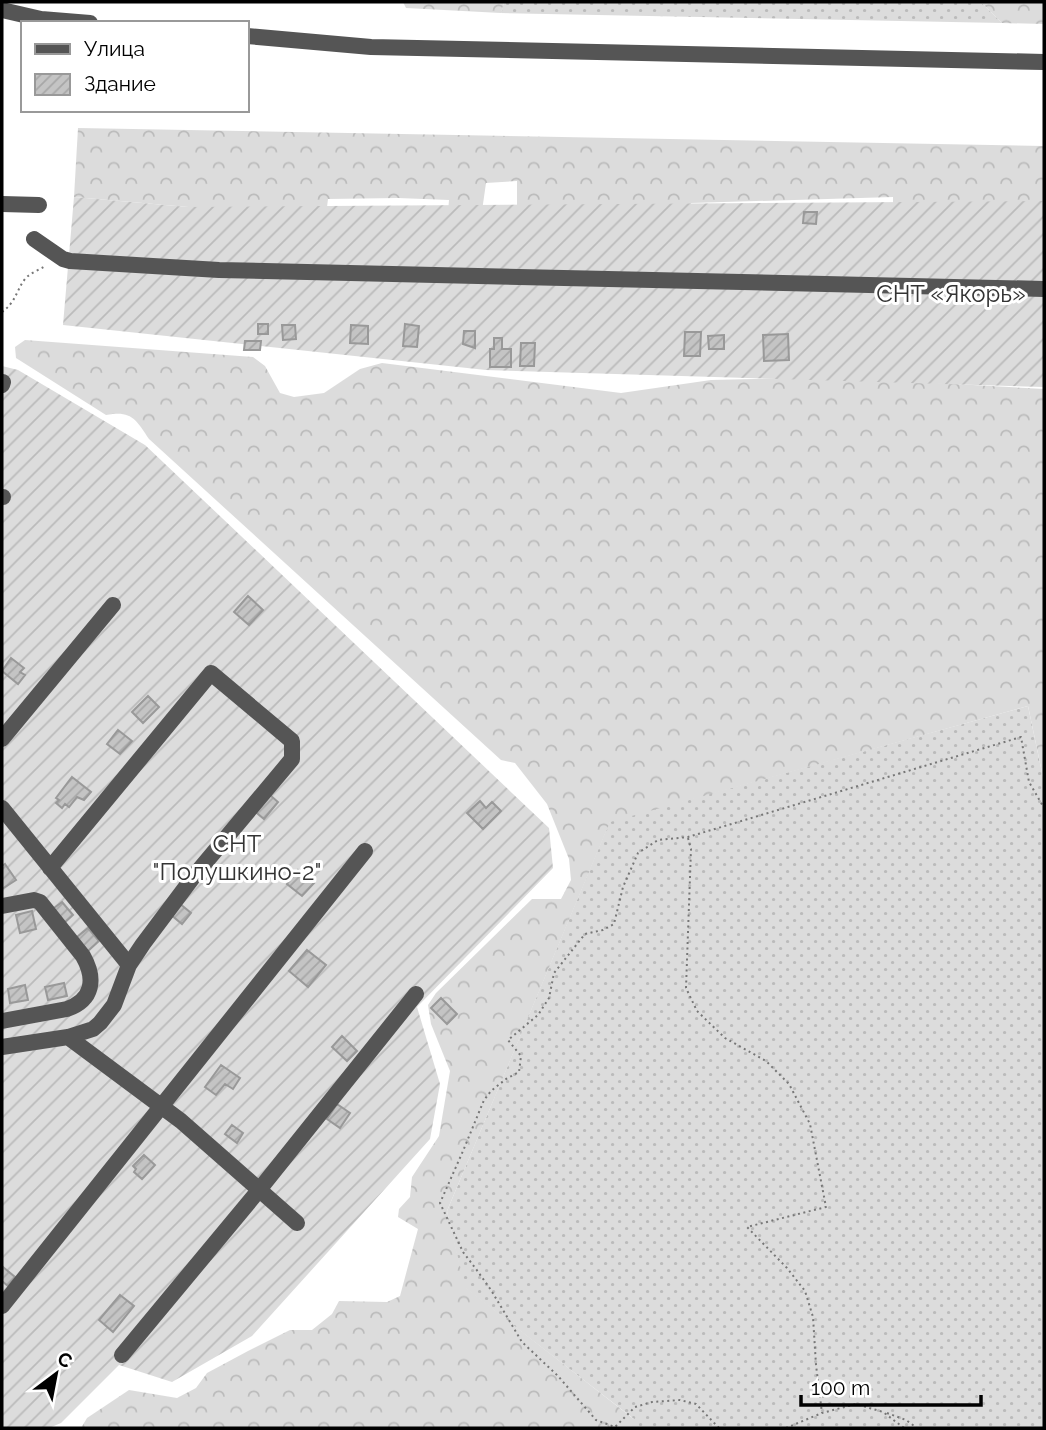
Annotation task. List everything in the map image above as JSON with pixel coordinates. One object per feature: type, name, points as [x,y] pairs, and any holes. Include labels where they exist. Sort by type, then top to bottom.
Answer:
[{"type":"street","points":[[2,10],[41,19],[66,21]]},
{"type":"street","points":[[248,36],[371,47],[1044,62]]},
{"type":"street","points":[[2,204],[39,205]]},
{"type":"street","points":[[34,239],[70,261],[219,270],[1044,289]]},
{"type":"street","points":[[2,739],[113,606]]},
{"type":"street","points":[[2,1046],[68,1037],[93,1029],[108,1015],[117,999],[129,965],[194,876],[292,759],[292,741],[211,673],[50,868]]},
{"type":"street","points":[[2,808],[129,965]]},
{"type":"street","points":[[2,1306],[365,851]]},
{"type":"street","points":[[2,906],[34,900],[40,902],[83,956],[90,975],[90,986],[84,1000],[67,1009],[2,1021]]},
{"type":"street","points":[[122,1354],[259,1190],[415,995]]},
{"type":"street","points":[[68,1037],[181,1121],[297,1223]]},
{"type":"path","points":[[2,312],[14,300],[29,275],[45,266],[55,253]]},
{"type":"path","points":[[719,1428],[696,1404],[680,1400],[652,1402],[635,1407],[615,1427],[596,1420],[558,1376],[522,1342],[491,1290],[463,1252],[440,1203],[484,1100],[506,1079],[519,1072],[521,1056],[508,1040],[538,1015],[549,998],[555,973],[585,934],[614,924],[623,887],[638,853],[658,840],[688,836],[1021,737],[1029,782],[1044,808]]},
{"type":"path","points":[[688,836],[691,849],[686,988],[697,1011],[725,1038],[766,1061],[789,1084],[810,1124],[826,1207],[747,1227],[805,1291],[813,1317],[822,1413]]},
{"type":"path","points":[[786,1428],[822,1413],[856,1404],[906,1420],[917,1428]]},
{"type":"path","points":[[883,1412],[904,1428]]},
{"type":"green space","points":[[403,2],[504,2],[501,13],[406,8]]},
{"type":"green space","points":[[504,2],[981,2],[1002,23],[501,13]]},
{"type":"green space","points":[[981,2],[1044,2],[1044,24],[1002,23]]},
{"type":"green space","points":[[78,128],[1044,146],[1044,202],[893,220],[893,197],[691,203],[690,215],[517,209],[517,181],[486,183],[482,211],[448,212],[449,200],[398,198],[328,199],[327,207],[188,207],[74,197]]},
{"type":"green space","name":"СНТ «Якорь»","points":[[74,197],[188,207],[1044,201],[1044,387],[486,370],[63,325]]},
{"type":"green space","points":[[25,340],[253,357],[265,366],[280,393],[294,397],[324,393],[360,369],[382,363],[621,393],[711,380],[828,377],[1044,389],[1044,782],[1028,706],[610,822],[447,1211],[465,1287],[635,1420],[630,1428],[81,1428],[87,1418],[129,1390],[177,1398],[196,1388],[207,1373],[248,1351],[290,1330],[312,1330],[332,1314],[339,1301],[387,1302],[400,1296],[418,1229],[398,1217],[399,1209],[410,1197],[412,1177],[439,1136],[450,1071],[431,1024],[428,1005],[436,993],[532,899],[561,899],[571,880],[569,859],[547,804],[515,763],[501,760],[149,439],[132,418],[121,414],[106,415],[16,358],[15,347]]},
{"type":"green space","name":"СНТ \"Полушкино-2\"","points":[[2,366],[18,370],[145,445],[549,828],[553,868],[417,1007],[440,1084],[430,1139],[252,1336],[172,1382],[119,1365],[61,1423],[49,1428],[2,1428]]},
{"type":"green space","points":[[1028,706],[1044,782],[1044,1428],[630,1428],[634,1419],[464,1287],[447,1211],[610,821]]},
{"type":"building","points":[[804,212],[817,212],[816,224],[803,223]]},
{"type":"building","points":[[258,324],[268,324],[268,334],[258,334]]},
{"type":"building","points":[[405,324],[419,326],[417,347],[403,346]]},
{"type":"building","points":[[282,325],[295,325],[296,339],[283,340]]},
{"type":"building","points":[[351,325],[368,326],[368,344],[350,343]]},
{"type":"building","points":[[464,331],[475,331],[475,348],[463,344]]},
{"type":"building","points":[[685,332],[701,332],[700,356],[684,356]]},
{"type":"building","points":[[788,334],[789,360],[764,361],[763,335]]},
{"type":"building","points":[[724,335],[724,349],[709,349],[708,336]]},
{"type":"building","points":[[494,338],[502,338],[502,349],[511,349],[511,367],[490,367],[490,349],[494,349]]},
{"type":"building","points":[[245,341],[261,341],[260,350],[244,350]]},
{"type":"building","points":[[521,343],[535,343],[534,366],[520,366]]},
{"type":"building","points":[[248,596],[263,610],[249,625],[234,612]]},
{"type":"building","points":[[11,658],[24,668],[20,672],[25,675],[18,684],[2,671]]},
{"type":"building","points":[[148,696],[159,707],[143,723],[132,712]]},
{"type":"building","points":[[118,730],[132,741],[120,754],[107,744]]},
{"type":"building","points":[[72,777],[91,792],[84,800],[77,797],[69,807],[65,804],[62,808],[56,803],[59,800],[56,798]]},
{"type":"building","points":[[270,795],[278,802],[264,819],[252,809]]},
{"type":"building","points":[[480,801],[486,808],[492,802],[501,811],[483,829],[467,813]]},
{"type":"building","points":[[5,864],[16,880],[2,889],[2,866]]},
{"type":"building","points":[[298,870],[314,883],[302,896],[287,884]]},
{"type":"building","points":[[62,902],[73,915],[62,925],[50,911]]},
{"type":"building","points":[[179,903],[191,913],[182,924],[170,914]]},
{"type":"building","points":[[32,911],[36,929],[20,933],[16,915]]},
{"type":"building","points":[[88,928],[99,941],[88,951],[77,937]]},
{"type":"building","points":[[307,950],[326,965],[308,987],[289,971]]},
{"type":"building","points":[[64,983],[67,996],[48,1000],[45,987]]},
{"type":"building","points":[[25,985],[28,1000],[10,1003],[8,989]]},
{"type":"building","points":[[441,998],[457,1014],[447,1024],[431,1008]]},
{"type":"building","points":[[342,1036],[357,1051],[347,1061],[332,1047]]},
{"type":"building","points":[[221,1065],[240,1078],[233,1089],[225,1084],[216,1095],[205,1087]]},
{"type":"building","points":[[337,1104],[350,1113],[340,1128],[327,1119]]},
{"type":"building","points":[[232,1125],[243,1133],[237,1143],[225,1134]]},
{"type":"building","points":[[144,1155],[155,1165],[142,1179],[134,1172],[136,1169],[133,1166]]},
{"type":"building","points":[[3,1267],[15,1277],[8,1286],[2,1281]]},
{"type":"building","points":[[120,1295],[134,1306],[113,1332],[99,1320]]}]
